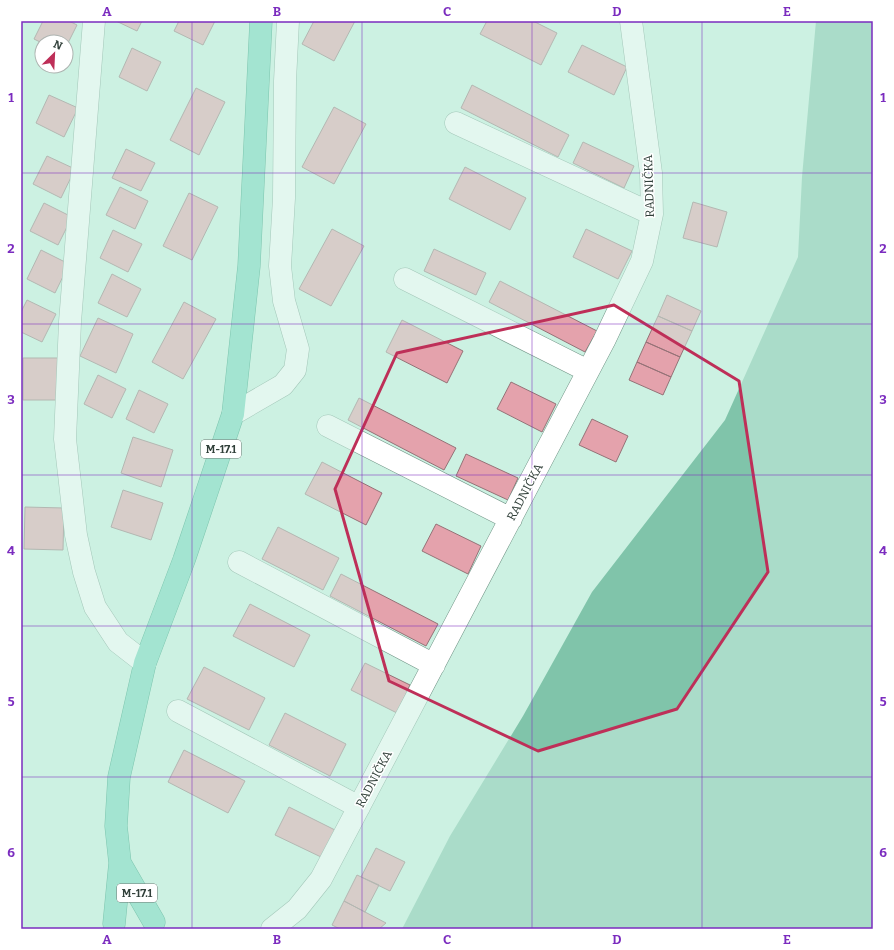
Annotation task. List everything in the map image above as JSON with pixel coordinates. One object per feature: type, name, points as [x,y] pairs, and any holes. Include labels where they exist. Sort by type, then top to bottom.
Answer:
[{"type":"main road","name":"M-17.1","points":[[111,927],[120,863],[116,826],[119,777],[146,663],[184,560],[233,414],[249,266],[261,21]]},
{"type":"main road","name":"M-17.1","points":[[120,863],[158,926]]},
{"type":"main road","name":"M-17.1","points":[[111,927],[123,920],[134,918],[144,919],[158,926]]},
{"type":"street","points":[[94,21],[70,322],[65,439],[76,535],[84,572],[95,606],[118,642],[146,663]]},
{"type":"street","points":[[233,414],[283,385],[295,370],[298,349],[284,301],[280,266],[284,198],[285,81],[288,21]]},
{"type":"street","name":"RADNIČKA","points":[[268,928],[298,909],[321,879],[604,341],[642,261],[652,214],[651,173],[631,21]]},
{"type":"street","points":[[456,123],[652,214]]},
{"type":"street","points":[[405,279],[588,371]]},
{"type":"street","points":[[328,426],[511,519]]},
{"type":"street","points":[[239,562],[434,665]]},
{"type":"street","points":[[178,711],[359,807]]},
{"type":"highlighted area","points":[[614,305],[739,381],[768,572],[677,709],[538,751],[389,681],[335,489],[397,353]]},
{"type":"green space","points":[[816,21],[873,21],[873,929],[402,929],[450,836],[523,716],[592,592],[725,420],[798,257],[802,177]]},
{"type":"building","points":[[43,21],[69,21],[77,25],[72,34],[36,34]]},
{"type":"building","points":[[116,21],[142,21],[137,31]]},
{"type":"building","points":[[179,21],[215,21],[203,45],[174,31]]},
{"type":"building","points":[[314,21],[355,21],[334,61],[302,44]]},
{"type":"building","points":[[487,21],[533,21],[557,33],[541,65],[480,34]]},
{"type":"building","points":[[582,45],[627,67],[614,95],[568,72]]},
{"type":"building","points":[[132,48],[161,62],[147,91],[119,77]]},
{"type":"building","points":[[472,85],[569,135],[558,157],[461,108]]},
{"type":"building","points":[[196,88],[225,102],[199,155],[170,140]]},
{"type":"building","points":[[49,95],[78,108],[64,137],[36,123]]},
{"type":"building","points":[[334,107],[366,124],[334,184],[302,167]]},
{"type":"building","points":[[583,142],[634,166],[624,188],[573,163]]},
{"type":"building","points":[[126,149],[155,163],[141,191],[112,178]]},
{"type":"building","points":[[47,156],[75,169],[61,198],[33,184]]},
{"type":"building","points":[[465,167],[526,198],[510,230],[449,199]]},
{"type":"building","points":[[120,187],[148,201],[135,229],[106,215]]},
{"type":"building","points":[[189,193],[218,207],[192,260],[163,246]]},
{"type":"building","points":[[693,202],[727,212],[717,247],[683,238]]},
{"type":"building","points":[[44,203],[72,217],[58,245],[30,231]]},
{"type":"building","points":[[332,229],[364,246],[331,306],[299,289]]},
{"type":"building","points":[[586,229],[632,251],[618,279],[573,257]]},
{"type":"building","points":[[113,230],[142,244],[128,272],[100,258]]},
{"type":"building","points":[[434,249],[486,273],[476,295],[424,271]]},
{"type":"building","points":[[41,250],[69,264],[55,293],[27,279]]},
{"type":"building","points":[[112,274],[141,289],[127,317],[98,303]]},
{"type":"building","points":[[500,281],[597,331],[585,352],[489,302]]},
{"type":"building","points":[[667,295],[701,311],[692,331],[658,316]]},
{"type":"building","points":[[27,300],[56,314],[42,342],[21,332],[21,312]]},
{"type":"building","points":[[184,302],[216,319],[183,379],[152,362]]},
{"type":"building","points":[[658,316],[692,331],[680,357],[646,342]]},
{"type":"building","points":[[98,318],[133,334],[116,373],[80,356]]},
{"type":"building","points":[[402,320],[463,351],[447,383],[386,352]]},
{"type":"building","points":[[646,342],[680,357],[671,377],[637,362]]},
{"type":"building","points":[[23,358],[63,358],[62,400],[23,400]]},
{"type":"building","points":[[637,362],[671,377],[663,395],[629,380]]},
{"type":"building","points":[[98,375],[126,389],[112,418],[84,404]]},
{"type":"building","points":[[511,382],[556,404],[542,432],[497,409]]},
{"type":"building","points":[[139,390],[168,404],[154,433],[126,419]]},
{"type":"building","points":[[359,398],[456,448],[444,470],[348,420]]},
{"type":"building","points":[[592,419],[628,436],[616,462],[579,445]]},
{"type":"building","points":[[133,437],[173,450],[161,487],[121,473]]},
{"type":"building","points":[[466,454],[518,478],[508,500],[456,476]]},
{"type":"building","points":[[322,462],[382,493],[366,525],[305,494]]},
{"type":"building","points":[[123,490],[163,503],[151,540],[111,527]]},
{"type":"building","points":[[25,507],[64,508],[63,550],[24,549]]},
{"type":"building","points":[[436,524],[481,546],[468,574],[422,551]]},
{"type":"building","points":[[278,527],[339,558],[323,590],[262,559]]},
{"type":"building","points":[[341,574],[438,624],[426,646],[330,596]]},
{"type":"building","points":[[250,604],[310,635],[294,667],[233,636]]},
{"type":"building","points":[[365,663],[410,685],[397,713],[351,690]]},
{"type":"building","points":[[204,667],[265,698],[249,730],[187,699]]},
{"type":"building","points":[[285,713],[346,744],[330,776],[269,745]]},
{"type":"building","points":[[184,750],[245,781],[228,813],[168,782]]},
{"type":"building","points":[[289,807],[335,830],[321,857],[275,835]]},
{"type":"building","points":[[376,848],[405,862],[390,891],[361,877]]},
{"type":"building","points":[[357,875],[379,885],[365,912],[344,901]]},
{"type":"building","points":[[344,901],[386,923],[379,929],[340,929],[332,925]]}]
